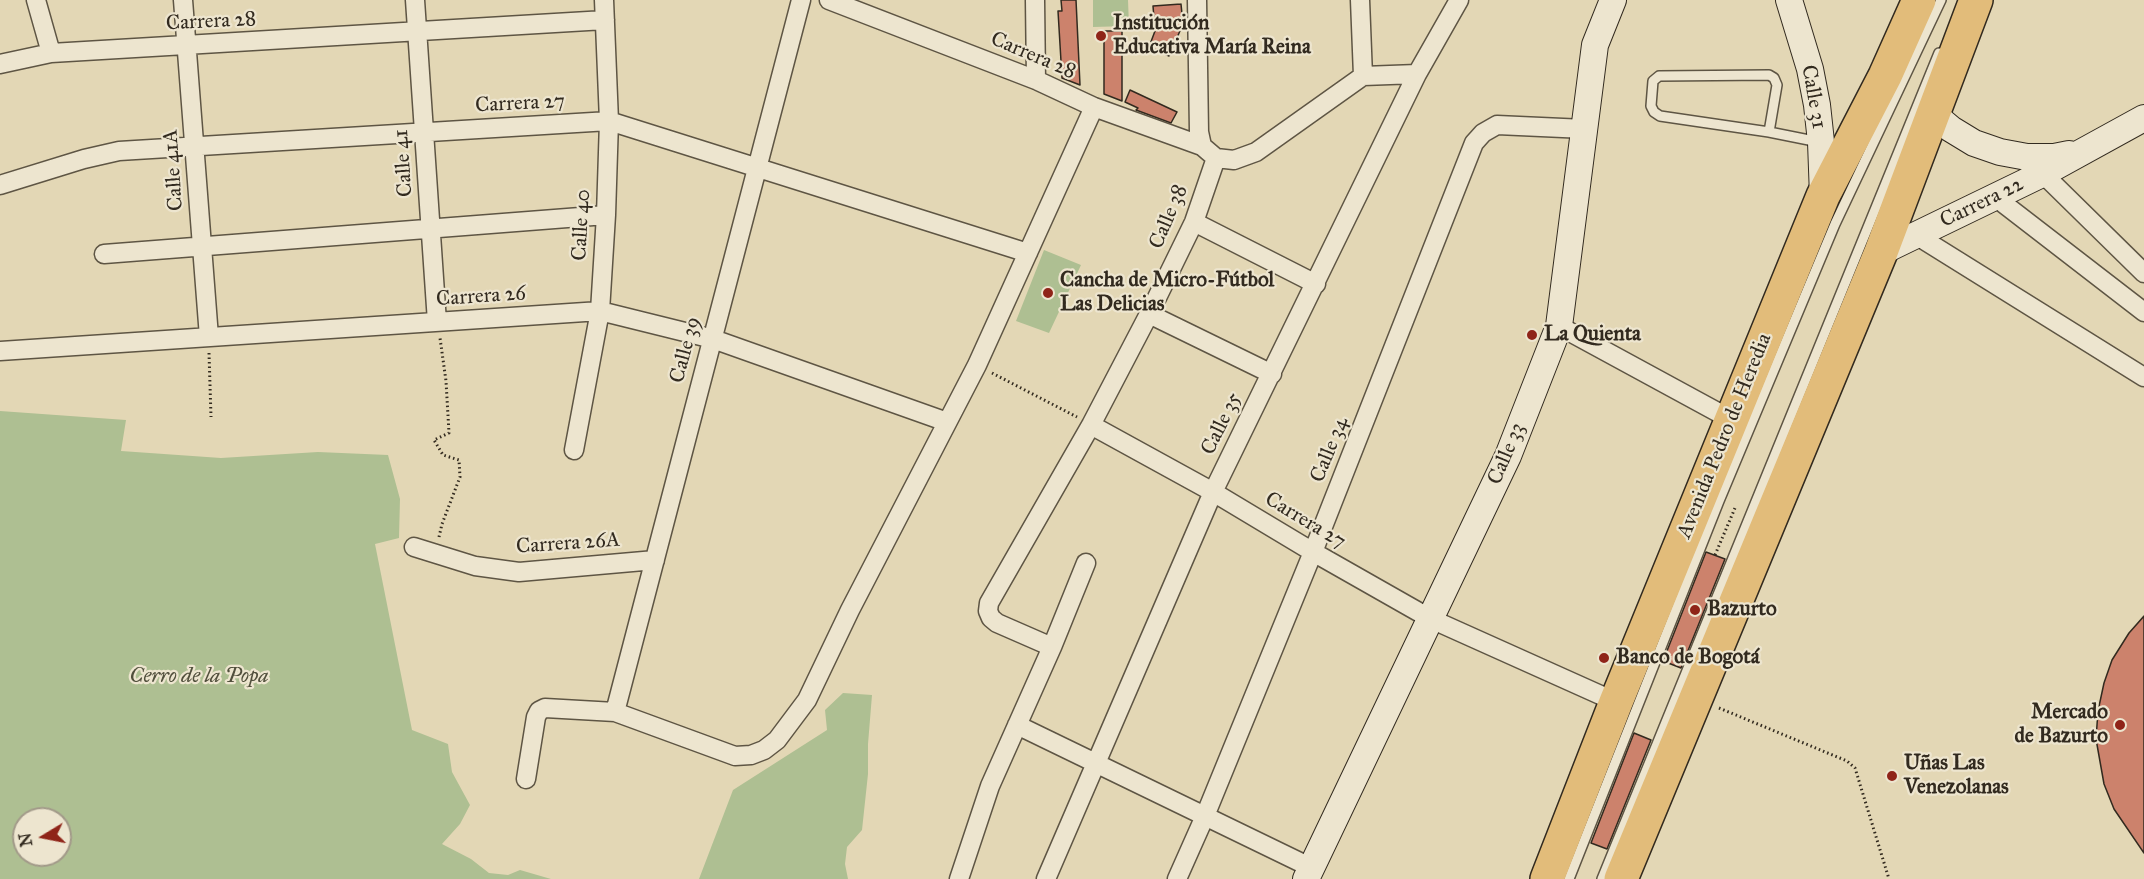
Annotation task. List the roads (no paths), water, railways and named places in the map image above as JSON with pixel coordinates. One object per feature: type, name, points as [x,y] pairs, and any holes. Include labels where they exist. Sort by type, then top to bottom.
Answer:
[{"type":"highway","name":"Avenida Pedro de Heredia","points":[[1546,879],[1823,196],[1885,76],[1919,0]]},
{"type":"highway","points":[[1621,879],[1881,252],[1976,0]]},
{"type":"street","points":[[36,0],[51,53]]},
{"type":"street","name":"Calle 41A","points":[[183,0],[209,337]]},
{"type":"street","name":"Calle 41","points":[[415,0],[437,322]]},
{"type":"street","name":"Calle 40","points":[[574,450],[600,311],[609,121],[604,0]]},
{"type":"street","name":"Calle 39","points":[[615,712],[801,0]]},
{"type":"street","name":"Carrera 28","points":[[829,0],[1036,80],[1094,107],[1202,146],[1216,158]]},
{"type":"street","points":[[1035,0],[1036,80]]},
{"type":"street","points":[[1197,0],[1199,132],[1202,146]]},
{"type":"street","points":[[1360,0],[1363,76]]},
{"type":"street","name":"Calle 35","points":[[1046,879],[1094,763],[1213,492],[1417,74],[1459,0]]},
{"type":"street","name":"Calle 33","points":[[1309,873],[1508,456],[1559,326],[1595,45],[1613,0]]},
{"type":"street","name":"Calle 31","points":[[1789,0],[1810,69],[1821,142],[1823,196]]},
{"type":"street","name":"Carrera 28","points":[[0,64],[51,53],[605,20]]},
{"type":"street","points":[[1216,158],[1234,160],[1256,152],[1363,76],[1417,74]]},
{"type":"street","points":[[526,779],[536,717],[539,711],[546,708],[615,712],[735,756],[751,755],[764,750],[777,740],[807,700],[850,610],[977,365],[1094,107]]},
{"type":"street","name":"Carrera 22","points":[[1932,113],[1951,129],[1974,143],[2034,166]]},
{"type":"street","name":"Carrera 27","points":[[0,184],[119,151],[609,121],[1028,253]]},
{"type":"street","name":"Carrera 22","points":[[1881,252],[1995,197],[2034,166],[2054,157],[2082,152],[2142,123]]},
{"type":"street","name":"Calle 34","points":[[1177,879],[1313,552],[1474,143],[1497,125],[1585,129]]},
{"type":"street","name":"Calle 38","points":[[1052,647],[998,623],[991,618],[988,611],[989,603],[1091,425],[1149,314],[1194,222],[1216,158]]},
{"type":"street","points":[[2034,166],[2144,273]]},
{"type":"street","points":[[1995,197],[2144,312]]},
{"type":"street","points":[[104,254],[606,215]]},
{"type":"street","points":[[1194,222],[1316,284]]},
{"type":"street","points":[[1916,235],[2144,377]]},
{"type":"street","name":"Carrera 26","points":[[0,351],[600,311],[713,339],[947,422]]},
{"type":"street","points":[[1149,314],[1272,374]]},
{"type":"street","points":[[1559,326],[1732,420]]},
{"type":"street","name":"Carrera 27","points":[[1091,425],[1213,492],[1431,619],[1616,702]]},
{"type":"street","name":"Carrera 26A","points":[[414,547],[475,566],[519,572],[655,560]]},
{"type":"street","points":[[959,879],[990,786],[1052,647],[1086,563]]},
{"type":"street","points":[[1017,725],[1205,816],[1309,873]]},
{"type":"lane","points":[[1569,879],[1724,490],[1835,224],[1941,0]]},
{"type":"lane","points":[[1602,879],[1943,44]]},
{"type":"lane","points":[[1769,132],[1777,85],[1774,78],[1769,75],[1659,76],[1653,81],[1651,106],[1660,116],[1821,142]]},
{"type":"place","name":"Institución Educativa María Reina","points":[[1101,36]]},
{"type":"place","name":"Cancha de Micro-Fútbol Las Delicias","points":[[1048,293]]},
{"type":"place","name":"La Quienta","points":[[1532,335]]},
{"type":"place","name":"Bazurto","points":[[1695,610]]},
{"type":"place","name":"Banco de Bogotá","points":[[1604,658]]},
{"type":"place","name":"Mercado de Bazurto","points":[[2120,725]]},
{"type":"place","name":"Uñas Las Venezolanas","points":[[1892,776]]},
{"type":"park label","name":"Cerro de la Popa","points":[[199,677]]}]
